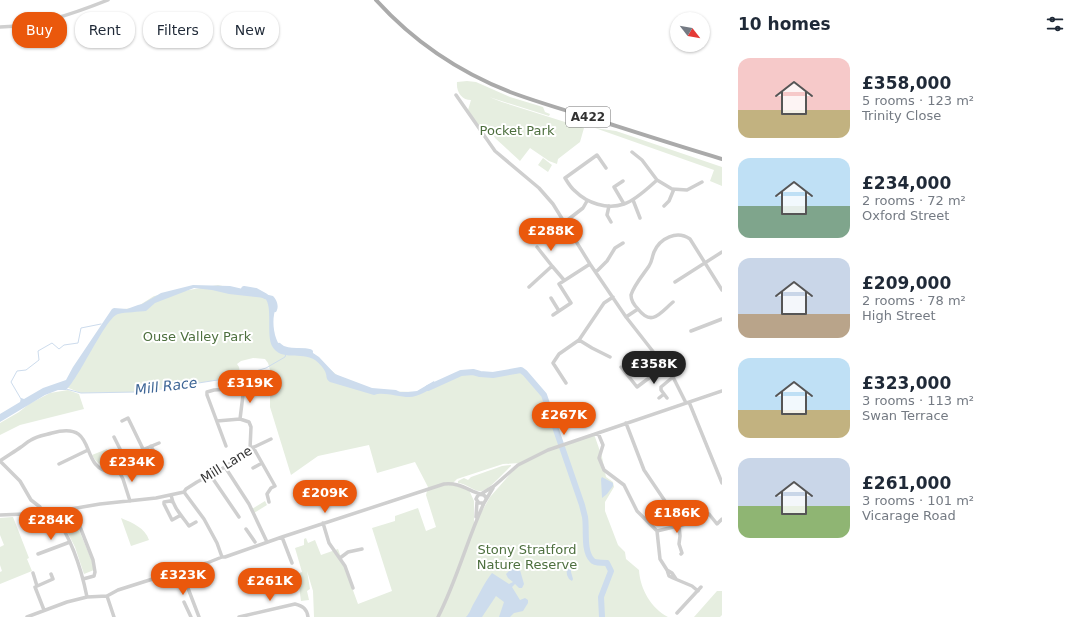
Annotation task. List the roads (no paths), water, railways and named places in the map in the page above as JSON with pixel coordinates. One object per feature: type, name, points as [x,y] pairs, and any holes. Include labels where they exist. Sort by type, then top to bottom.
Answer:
[{"type":"main road","name":"A422","points":[[376,0],[412,35],[457,68],[510,92],[722,159]]},
{"type":"street","points":[[0,27],[44,21],[68,15],[108,0]]},
{"type":"street","points":[[456,95],[495,151],[545,194],[565,222],[590,264],[626,317],[665,366],[688,403],[722,483]]},
{"type":"street","points":[[632,152],[642,160],[657,180],[674,189],[687,190],[702,182]]},
{"type":"street","points":[[606,168],[597,155],[565,178],[574,190],[587,201],[609,206],[624,204],[632,200],[657,180]]},
{"type":"street","points":[[623,181],[614,187],[624,204]]},
{"type":"street","points":[[664,206],[669,201],[674,189]]},
{"type":"street","points":[[632,200],[640,218]]},
{"type":"street","points":[[565,222],[583,208],[587,201]]},
{"type":"street","points":[[609,206],[607,215],[611,222]]},
{"type":"street","points":[[673,302],[654,317],[650,318],[643,316],[631,299],[631,293],[650,264],[654,252],[662,242],[675,234],[684,235],[692,242],[722,290]]},
{"type":"street","points":[[596,272],[607,261],[615,248],[623,243]]},
{"type":"street","points":[[538,247],[564,280]]},
{"type":"street","points":[[675,282],[722,252]]},
{"type":"street","points":[[553,315],[571,302],[559,284],[590,264]]},
{"type":"street","points":[[529,287],[552,266]]},
{"type":"street","points":[[566,383],[553,363],[559,354],[579,340],[604,303],[613,297]]},
{"type":"street","points":[[551,298],[559,311]]},
{"type":"street","points":[[626,317],[638,309]]},
{"type":"street","points":[[691,331],[722,319]]},
{"type":"street","points":[[579,340],[610,356]]},
{"type":"street","points":[[621,368],[637,387],[665,366]]},
{"type":"street","points":[[667,398],[661,390],[661,387],[672,377]]},
{"type":"street","points":[[240,419],[244,387]]},
{"type":"street","points":[[226,446],[207,394],[208,392],[214,390],[228,389]]},
{"type":"street","points":[[476,520],[477,500],[481,494],[494,486],[518,465],[548,450],[688,403],[722,390]]},
{"type":"street","points":[[244,392],[249,392]]},
{"type":"street","points":[[659,398],[664,394]]},
{"type":"street","points":[[122,421],[133,416]]},
{"type":"street","points":[[128,418],[143,449]]},
{"type":"street","points":[[217,421],[240,419],[249,422],[251,427],[251,448],[262,463],[275,486],[271,488],[267,494],[269,502]]},
{"type":"street","points":[[626,423],[644,470],[669,507],[670,512]]},
{"type":"street","points":[[42,514],[40,507],[31,500],[20,481],[0,461],[32,439],[63,430],[72,431],[79,434],[84,441],[93,462],[99,467],[111,472],[118,470]]},
{"type":"street","points":[[598,433],[603,445],[599,458],[604,470],[624,485],[637,511],[656,530],[660,559],[669,576],[692,586],[698,591]]},
{"type":"street","points":[[114,437],[123,455]]},
{"type":"street","name":"Mill Lane","points":[[184,492],[197,482],[211,476],[225,467],[251,448],[271,439]]},
{"type":"street","points":[[130,501],[123,479],[115,464],[118,458],[123,455],[130,455],[159,443]]},
{"type":"street","points":[[151,446],[160,463]]},
{"type":"street","points":[[59,464],[88,450]]},
{"type":"street","points":[[254,468],[262,463]]},
{"type":"street","points":[[225,467],[249,504],[267,542]]},
{"type":"street","points":[[211,476],[239,518]]},
{"type":"street","points":[[27,617],[44,610],[87,597],[107,596],[118,590],[207,563],[282,536],[444,484],[453,483],[481,494],[484,496],[485,501]]},
{"type":"street","points":[[438,617],[460,567],[476,520],[494,486]]},
{"type":"street","points":[[469,490],[479,503],[485,501]]},
{"type":"street","points":[[0,515],[54,514],[59,511],[100,504],[130,501],[184,492],[204,519],[217,543],[222,557]]},
{"type":"street","points":[[171,495],[173,502],[189,526],[196,522]]},
{"type":"street","points":[[173,502],[166,501],[164,504],[175,525]]},
{"type":"street","points":[[73,509],[93,560],[95,572],[94,576],[83,579]]},
{"type":"street","points":[[54,514],[65,530],[70,542],[83,579],[87,597]]},
{"type":"street","points":[[698,518],[709,514],[717,524],[722,519]]},
{"type":"street","points":[[172,520],[181,515]]},
{"type":"street","points":[[656,530],[694,522]]},
{"type":"street","points":[[323,524],[329,543],[345,566],[353,588]]},
{"type":"street","points":[[679,526],[679,544],[681,554]]},
{"type":"street","points":[[246,529],[255,542]]},
{"type":"street","points":[[282,536],[292,563]]},
{"type":"street","points":[[38,554],[70,542]]},
{"type":"street","points":[[340,558],[348,552],[362,549]]},
{"type":"street","points":[[181,570],[199,617]]},
{"type":"street","points":[[33,573],[37,586],[35,587],[44,610]]},
{"type":"street","points":[[37,586],[53,579],[51,574]]},
{"type":"street","points":[[677,613],[701,587]]},
{"type":"street","points":[[107,596],[114,617]]},
{"type":"street","points":[[184,602],[191,617]]},
{"type":"street","points":[[239,617],[295,604],[302,605],[307,611],[308,617]]},
{"type":"water","points":[[193,285],[230,286],[273,296],[276,300],[278,308],[274,315],[273,325],[279,345],[289,352],[310,351],[319,357],[335,374],[372,388],[396,390],[400,392],[417,391],[434,381],[436,386],[420,395],[409,397],[386,394],[374,395],[330,382],[327,379],[323,368],[315,360],[310,357],[281,354],[272,346],[270,341],[269,308],[265,298],[194,288],[155,303],[146,311],[118,314],[107,325],[72,383],[66,390],[58,390],[45,395],[0,422],[0,414],[20,402],[21,398],[24,399],[43,388],[66,380],[112,309],[127,309],[142,304],[161,293]]},
{"type":"water","points":[[602,477],[613,483],[613,486],[602,498],[601,479]]},
{"type":"water","points":[[568,563],[571,568],[572,581],[567,575],[566,565]]},
{"type":"water","points":[[515,568],[520,570],[524,584],[522,588],[519,588],[515,584],[512,587],[520,600],[525,598],[528,600],[528,603],[523,611],[514,613],[510,617],[499,617],[504,602],[496,596],[482,617],[466,617],[484,584],[492,573],[509,584],[513,582],[506,574]]},
{"type":"waterway","points":[[244,289],[256,291],[265,296]]},
{"type":"waterway","points":[[21,399],[11,382],[17,371],[26,370],[39,360],[38,351],[52,343],[59,349],[64,345],[78,343],[81,328],[101,324]]},
{"type":"waterway","points":[[279,346],[290,351],[310,352]]},
{"type":"waterway","name":"Mill Race","points":[[66,389],[81,393],[136,392],[161,389],[236,377],[266,368],[285,357],[286,354]]},
{"type":"waterway","points":[[428,388],[461,373],[473,372],[493,375],[521,370],[544,395],[582,505],[585,517],[587,551],[592,560],[595,562],[607,563],[611,571],[601,597],[602,617]]},
{"type":"park label","name":"Pocket Park","points":[[517,130]]},
{"type":"park label","name":"Ouse Valley Park","points":[[197,336]]},
{"type":"park label","name":"Stony Stratford Nature Reserve","points":[[527,556]]}]
